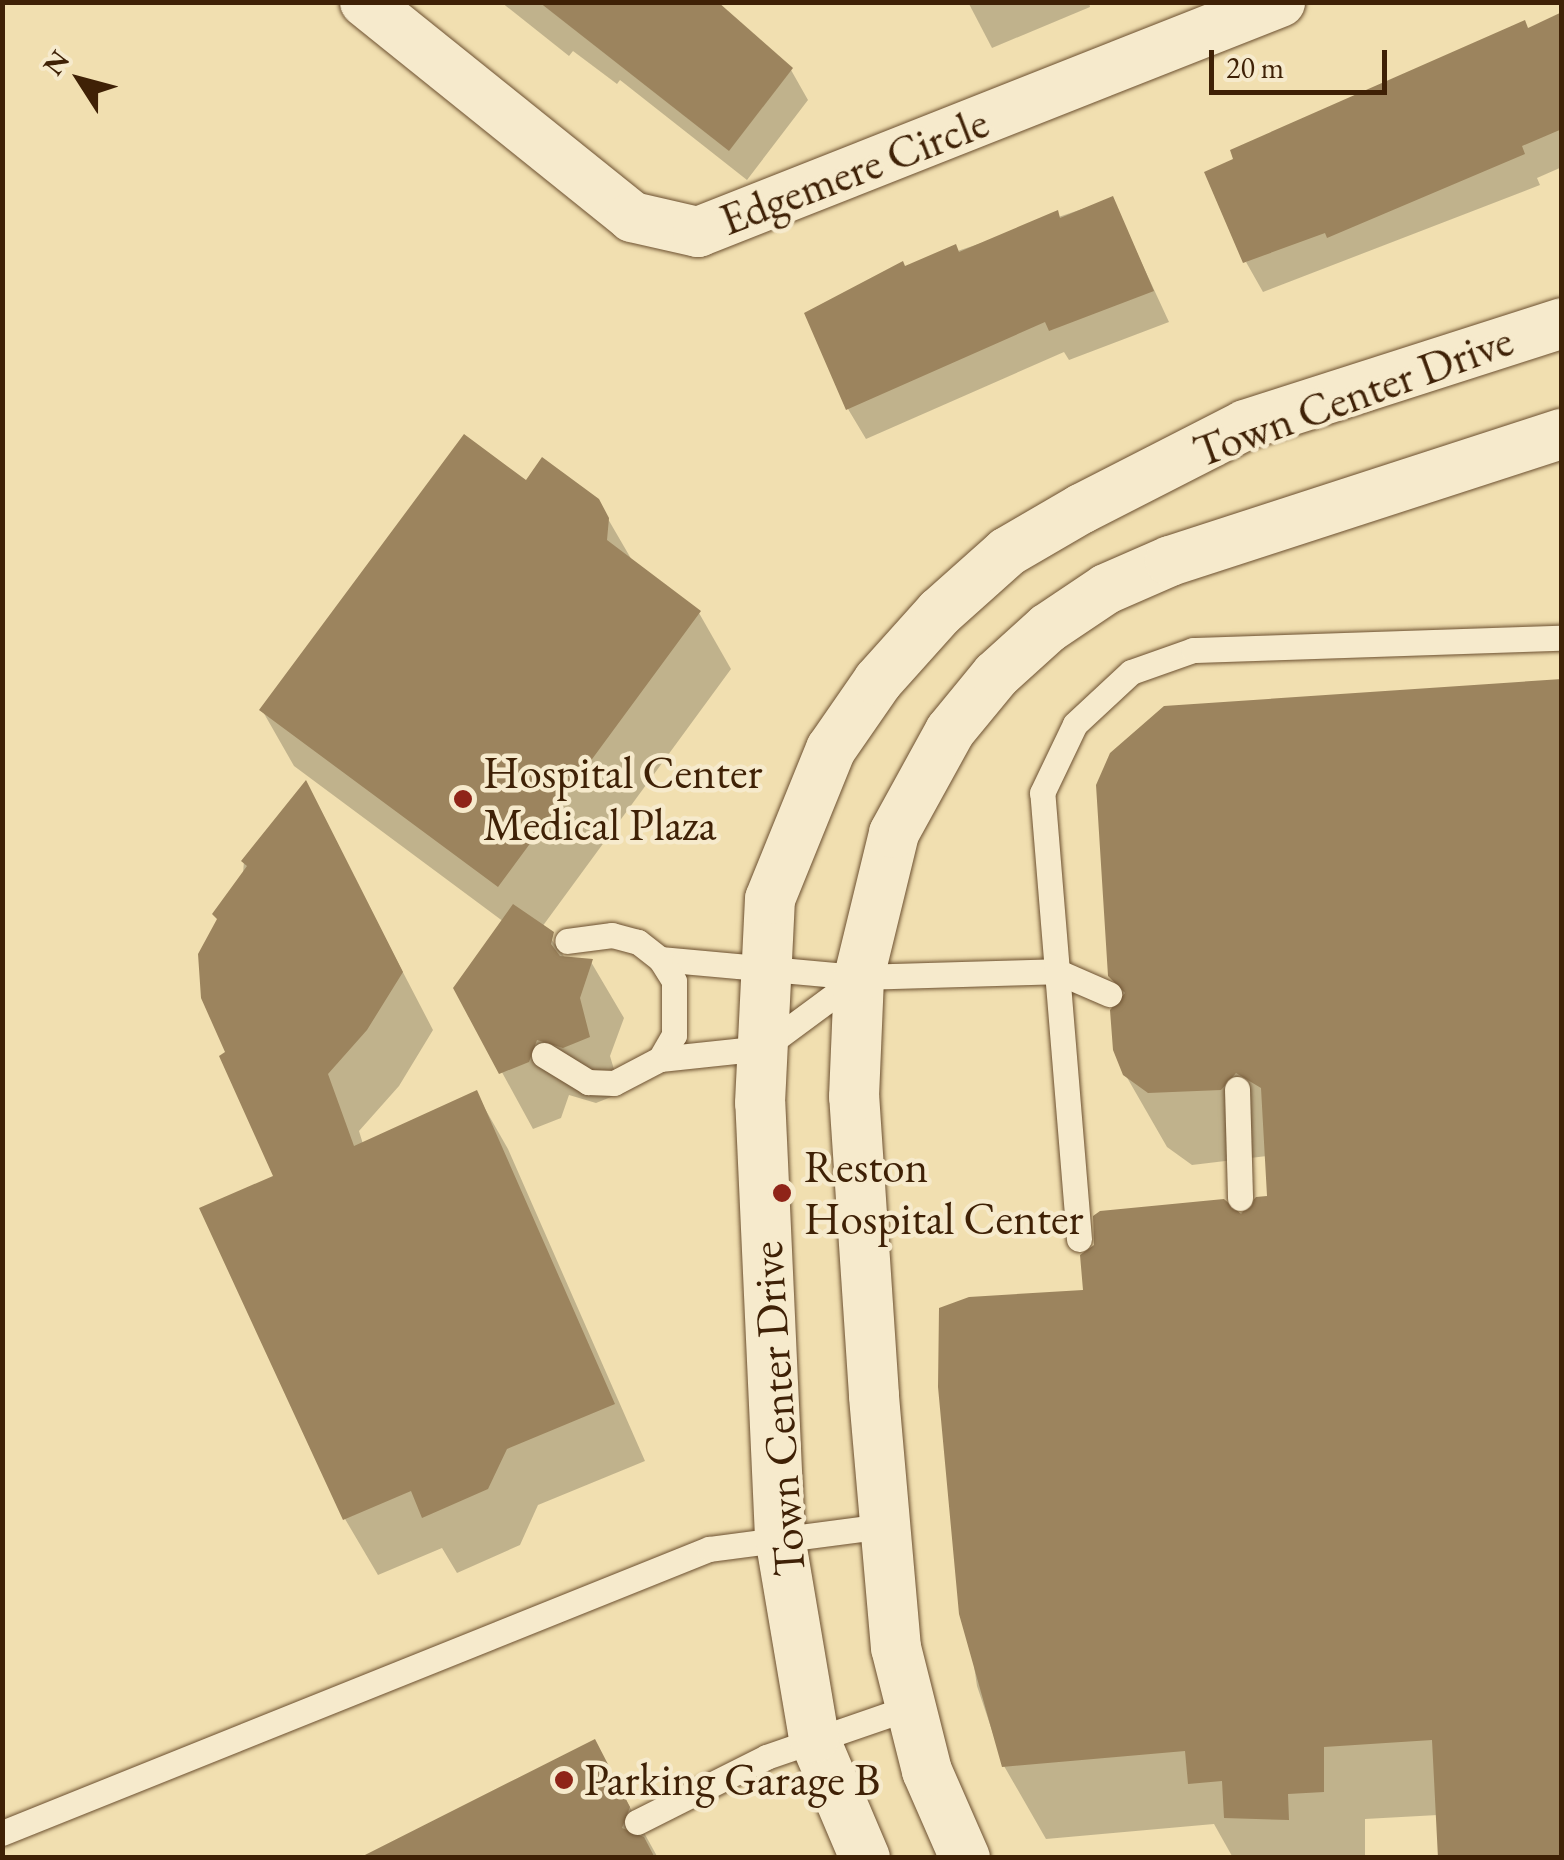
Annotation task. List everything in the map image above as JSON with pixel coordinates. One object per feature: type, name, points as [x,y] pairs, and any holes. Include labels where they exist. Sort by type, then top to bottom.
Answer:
[{"type":"street","name":"Edgemere Circle","points":[[366,2],[632,217],[698,232],[1201,18],[1280,2]]},
{"type":"street","name":"Town Center Drive","points":[[865,1858],[814,1738],[780,1537],[763,1048],[770,899],[831,748],[890,667],[1007,552],[1246,425],[1562,322]]},
{"type":"street","name":"Town Center Drive","points":[[966,1858],[927,1770],[891,1622],[854,1097],[859,978],[890,848],[914,788],[996,674],[1048,628],[1106,589],[1170,560],[1562,434]]},
{"type":"lane","points":[[1080,1239],[1042,792],[1074,724],[1131,672],[1193,650],[1562,638]]},
{"type":"lane","points":[[566,941],[612,935],[638,942],[660,959],[674,982],[679,1008],[660,1058]]},
{"type":"lane","points":[[660,959],[859,978],[1056,971],[1110,994]]},
{"type":"lane","points":[[544,1055],[588,1082],[614,1083],[660,1058],[763,1048],[859,978]]},
{"type":"lane","points":[[1237,1089],[1240,1198]]},
{"type":"lane","points":[[2,1833],[709,1549],[884,1526]]},
{"type":"lane","points":[[637,1822],[814,1738],[910,1706]]},
{"type":"building","points":[[539,2],[718,2],[793,68],[729,151]]},
{"type":"building","points":[[1562,12],[1562,129],[1522,146],[1525,154],[1327,238],[1325,233],[1243,263],[1204,172],[1233,159],[1230,150],[1525,20],[1528,28]]},
{"type":"building","points":[[1113,196],[1154,291],[1049,331],[1045,322],[846,410],[804,313],[903,261],[905,266],[956,244],[959,252],[1058,210],[1060,218]]},
{"type":"building","name":"Hospital Center Medical Plaza","points":[[464,434],[526,480],[542,457],[599,499],[609,518],[607,540],[701,611],[498,887],[259,710]]},
{"type":"building","points":[[1562,679],[1562,1858],[1438,1858],[1432,1740],[1324,1747],[1324,1792],[1288,1794],[1289,1820],[1224,1818],[1222,1781],[1188,1784],[1185,1751],[1002,1767],[959,1614],[938,1387],[939,1308],[969,1297],[1083,1290],[1080,1255],[1094,1245],[1093,1216],[1100,1211],[1224,1199],[1241,1214],[1256,1197],[1267,1196],[1261,1088],[1236,1073],[1221,1090],[1148,1093],[1123,1075],[1113,1050],[1110,1010],[1125,993],[1108,976],[1096,785],[1110,753],[1164,706]]},
{"type":"building","points":[[306,780],[403,972],[367,1030],[328,1074],[354,1146],[477,1090],[615,1404],[507,1449],[488,1489],[422,1518],[411,1491],[343,1520],[199,1208],[273,1176],[219,1056],[225,1052],[201,998],[198,954],[217,919],[212,914],[247,866],[241,861]]},
{"type":"building","points":[[513,904],[554,932],[551,944],[560,956],[593,959],[580,998],[590,1037],[563,1048],[537,1040],[529,1062],[499,1074],[453,988]]},
{"type":"building","name":"Parking Garage B","points":[[595,1739],[630,1807],[622,1828],[644,1837],[655,1858],[359,1858]]},
{"type":"place","name":"Hospital Center Medical Plaza","points":[[463,799]]},
{"type":"place","name":"Reston Hospital Center","points":[[782,1193]]},
{"type":"place","name":"Parking Garage B","points":[[564,1780]]}]
